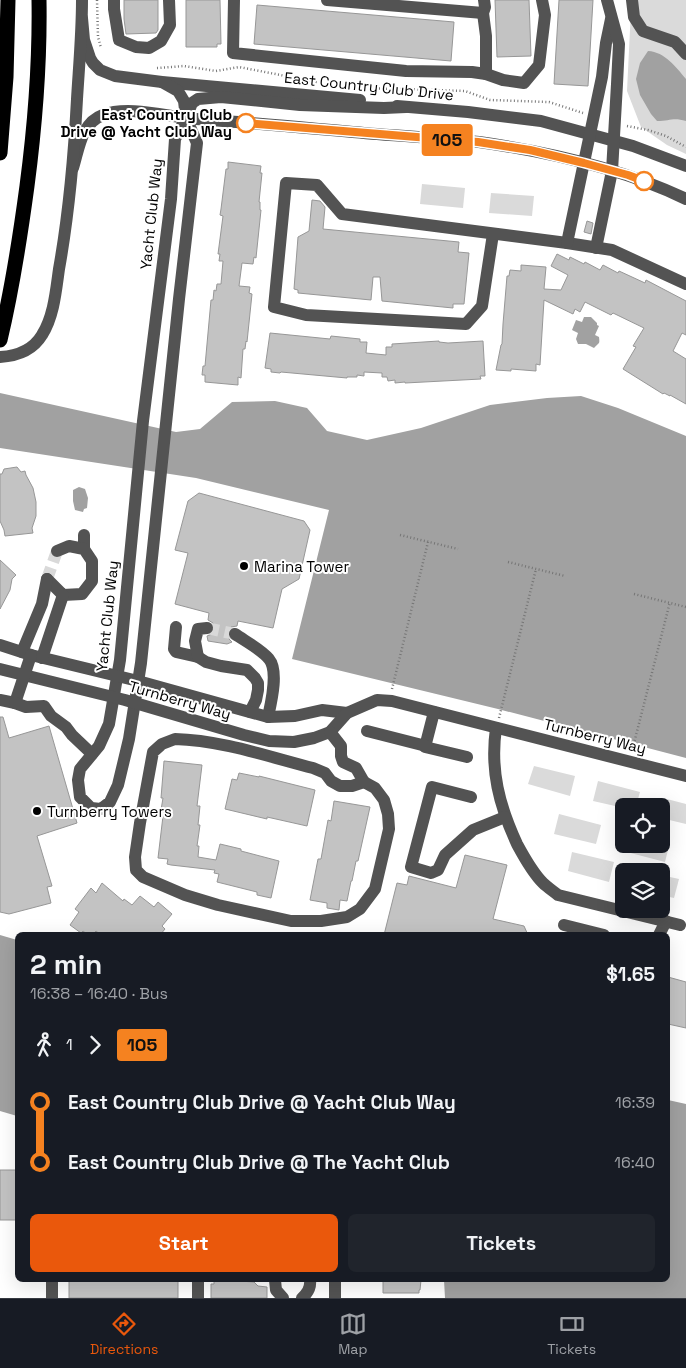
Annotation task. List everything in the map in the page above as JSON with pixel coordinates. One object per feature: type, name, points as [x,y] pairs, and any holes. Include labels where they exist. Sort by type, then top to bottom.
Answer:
[{"type":"highway","points":[[1,0],[8,46]]},
{"type":"highway","points":[[0,153],[8,46],[8,0]]},
{"type":"highway","points":[[38,72],[39,0]]},
{"type":"highway","points":[[0,340],[14,274],[31,156],[38,72],[48,0]]},
{"type":"street","points":[[0,357],[26,350],[41,337],[47,324],[54,298],[73,168],[82,0]]},
{"type":"street","points":[[114,0],[119,40],[136,47],[149,48],[160,41],[170,25],[169,0]]},
{"type":"street","points":[[234,0],[233,53],[406,71],[472,72],[486,74],[503,80],[524,82],[539,65],[545,14],[542,0]]},
{"type":"street","points":[[327,0],[483,6],[486,36],[486,74]]},
{"type":"street","points":[[596,248],[612,171],[619,44],[607,0]]},
{"type":"street","points":[[632,0],[634,18],[643,31],[675,42],[686,54]]},
{"type":"street","points":[[567,243],[602,77],[612,14]]},
{"type":"street","name":"East Country Club Drive","points":[[82,18],[84,40],[88,52],[96,66],[114,76],[371,101],[406,107],[541,121],[614,140],[686,166]]},
{"type":"street","points":[[604,65],[618,66]]},
{"type":"street","points":[[162,82],[178,91],[184,101],[186,118]]},
{"type":"street","points":[[186,118],[192,103],[198,99],[220,97],[300,106],[406,107]]},
{"type":"street","points":[[73,168],[84,131],[93,120],[104,114],[130,111],[186,118],[478,142],[530,150],[628,175],[686,199]]},
{"type":"street","name":"Yacht Club Way","points":[[186,118],[197,143],[135,703],[129,739],[118,784],[110,802],[101,809],[90,808],[80,797],[78,780],[80,769],[99,746],[108,724],[118,676],[143,422],[171,199],[175,139],[186,118]]},
{"type":"street","points":[[493,234],[482,306],[466,324],[306,315],[274,307],[286,183],[317,185],[342,214],[567,243],[612,250],[686,284]]},
{"type":"street","points":[[32,655],[47,579],[63,595],[82,594],[92,581],[92,560],[84,549],[84,535]]},
{"type":"street","points":[[57,551],[68,546],[84,549]]},
{"type":"street","points":[[15,703],[32,655],[63,595]]},
{"type":"street","points":[[176,627],[174,650],[176,652],[198,657],[213,664],[247,670],[255,678],[258,683],[258,690],[256,700],[250,712]]},
{"type":"street","points":[[198,657],[195,641],[198,629],[207,628]]},
{"type":"street","points":[[235,634],[261,652],[272,664],[274,679],[269,741]]},
{"type":"street","name":"Turnberry Way","points":[[0,646],[270,717],[295,716],[322,710],[346,713]]},
{"type":"street","points":[[247,670],[261,652]]},
{"type":"street","name":"Turnberry Way","points":[[0,669],[113,697],[269,741],[294,742],[330,732],[346,713],[377,700],[392,701],[434,712],[498,722],[686,776]]},
{"type":"street","points":[[0,700],[26,707],[44,706],[92,754]]},
{"type":"street","points":[[426,746],[434,712]]},
{"type":"street","points":[[498,722],[493,745],[500,800],[505,817],[524,858],[542,882],[558,895],[680,925]]},
{"type":"street","points":[[367,731],[467,757]]},
{"type":"street","points":[[330,732],[340,746],[343,762],[356,768],[364,782],[375,788],[384,800],[388,814],[389,829],[375,888],[360,909],[347,917],[321,922],[291,921],[218,905],[185,895],[143,877],[136,870],[135,856],[153,752],[162,744],[175,739],[234,748],[313,768],[325,773],[331,781],[340,786],[352,786],[364,782]]},
{"type":"street","points":[[471,797],[432,787],[411,867],[431,874],[438,870],[445,855],[473,830],[505,817]]},
{"type":"street","points":[[660,932],[666,921]]},
{"type":"street","points":[[564,925],[592,932]]},
{"type":"street","points":[[52,1282],[52,1298]]},
{"type":"street","points":[[198,1282],[198,1298]]},
{"type":"street","points":[[275,1282],[276,1290],[283,1298]]},
{"type":"street","points":[[302,1298],[309,1289],[310,1282]]},
{"type":"street","points":[[335,1282],[335,1298]]},
{"type":"path","points":[[97,0],[98,37],[103,55]]},
{"type":"path","points":[[157,68],[184,66],[216,71],[240,67],[324,84]]},
{"type":"path","points":[[357,88],[465,92],[490,100],[550,102],[582,112]]},
{"type":"path","points":[[618,125],[648,130],[666,136],[686,147]]},
{"type":"path","points":[[400,535],[458,550]]},
{"type":"path","points":[[392,689],[428,542]]},
{"type":"path","points":[[508,562],[566,576]]},
{"type":"path","points":[[498,722],[536,569]]},
{"type":"path","points":[[634,594],[686,607]]},
{"type":"path","points":[[632,750],[670,602]]},
{"type":"shaded area","points":[[630,0],[686,0],[686,154],[667,145],[641,127],[627,91]]},
{"type":"shaded area","points":[[648,51],[665,57],[686,79],[686,121],[675,119],[657,121],[640,95],[636,79],[640,63]]},
{"type":"shaded area","points":[[422,184],[465,188],[463,208],[420,204]]},
{"type":"shaded area","points":[[491,193],[534,196],[532,216],[489,213]]},
{"type":"shaded area","points":[[584,317],[591,317],[599,326],[595,335],[599,337],[599,342],[594,348],[586,344],[578,344],[576,339],[578,333],[572,330],[576,320],[582,322]]},
{"type":"shaded area","points":[[0,393],[176,432],[200,429],[232,402],[275,401],[307,408],[327,431],[367,440],[421,428],[490,405],[581,396],[618,408],[686,436],[686,758],[498,709],[292,659],[329,510],[196,478],[0,448]]},
{"type":"shaded area","points":[[79,487],[85,489],[88,498],[87,508],[83,512],[75,510],[73,501],[73,490]]},
{"type":"shaded area","points":[[534,766],[575,776],[570,796],[528,784]]},
{"type":"shaded area","points":[[598,781],[640,792],[638,798],[615,798],[615,806],[593,801]]},
{"type":"shaded area","points":[[670,800],[686,804],[686,824],[670,820]]},
{"type":"shaded area","points":[[559,814],[601,825],[596,844],[554,834]]},
{"type":"shaded area","points":[[572,852],[614,862],[609,882],[568,871]]},
{"type":"shaded area","points":[[631,853],[667,853],[665,862]]},
{"type":"shaded area","points":[[670,877],[679,879],[674,898],[670,897]]},
{"type":"shaded area","points":[[0,935],[15,939],[15,1115],[0,1111]]},
{"type":"shaded area","points":[[670,1100],[686,1104],[686,1298],[445,1298],[444,1282],[670,1282]]},
{"type":"building","points":[[124,0],[158,0],[158,30],[156,33],[126,34]]},
{"type":"building","points":[[186,0],[220,0],[221,44],[217,44],[217,47],[186,47]]},
{"type":"building","points":[[495,0],[529,0],[531,56],[497,57]]},
{"type":"building","points":[[559,0],[593,0],[588,86],[554,84]]},
{"type":"building","points":[[257,5],[454,22],[451,61],[254,44]]},
{"type":"building","points":[[228,162],[261,166],[260,173],[262,173],[259,202],[261,210],[256,258],[254,257],[253,264],[242,263],[239,286],[250,287],[249,293],[252,294],[247,342],[245,349],[243,349],[241,378],[238,377],[238,385],[205,382],[205,375],[202,375],[203,366],[205,366],[211,300],[213,300],[217,284],[221,284],[223,261],[219,261],[220,254],[218,254],[223,216],[220,215]]},
{"type":"building","points":[[312,200],[320,201],[325,207],[323,229],[459,242],[458,252],[469,253],[464,304],[453,304],[453,308],[382,301],[380,277],[373,277],[371,300],[298,293],[298,290],[294,289],[298,237],[309,231]]},
{"type":"building","points":[[587,221],[593,223],[591,234],[584,232]]},
{"type":"building","points":[[557,254],[569,260],[570,257],[584,264],[585,262],[600,270],[603,265],[645,283],[646,280],[686,301],[686,335],[682,333],[673,351],[686,359],[686,404],[670,395],[663,394],[623,369],[636,347],[633,346],[644,328],[585,302],[580,312],[575,309],[573,314],[544,300],[540,365],[536,364],[536,371],[496,370],[502,344],[507,276],[509,276],[510,270],[521,271],[521,265],[546,267],[544,289],[561,290],[568,275],[551,266]]},
{"type":"building","points":[[270,333],[330,339],[331,336],[360,339],[360,342],[367,342],[366,353],[386,355],[386,347],[392,347],[392,344],[483,341],[485,376],[480,376],[481,379],[395,383],[395,380],[388,381],[387,377],[382,377],[382,373],[364,372],[364,376],[357,375],[357,377],[347,378],[271,372],[271,369],[265,368]]},
{"type":"building","points":[[17,467],[21,472],[25,471],[33,488],[36,516],[32,528],[33,533],[5,536],[0,521],[0,474],[2,474],[4,469]]},
{"type":"building","name":"Marina Tower","points":[[199,493],[304,521],[310,530],[299,579],[282,589],[273,628],[238,621],[237,626],[231,627],[227,633],[228,638],[232,642],[227,644],[208,641],[207,636],[212,634],[215,628],[213,623],[208,620],[209,613],[175,604],[188,553],[175,550],[188,501]]},
{"type":"building","points":[[0,560],[16,575],[12,579],[10,590],[0,609]]},
{"type":"building","name":"Turnberry Towers","points":[[0,717],[3,717],[9,738],[49,726],[77,823],[37,836],[52,886],[47,887],[51,903],[9,914],[0,912]]},
{"type":"building","points":[[164,761],[202,765],[197,806],[200,806],[198,857],[216,860],[220,844],[279,861],[271,898],[257,895],[257,892],[217,882],[219,874],[214,873],[215,870],[171,865],[167,864],[168,859],[158,858],[163,816],[160,816],[163,798],[161,798]]},
{"type":"building","points":[[239,773],[315,790],[307,826],[225,809],[232,779],[237,780]]},
{"type":"building","points":[[334,801],[370,807],[347,901],[340,900],[339,910],[327,908],[327,903],[310,900],[318,859],[321,859],[328,820],[331,821]]},
{"type":"building","points":[[465,855],[507,865],[493,919],[524,926],[527,932],[385,932],[397,883],[407,885],[409,876],[456,888]]},
{"type":"building","points":[[102,883],[123,901],[124,899],[132,905],[140,896],[154,907],[158,902],[172,914],[162,926],[165,929],[162,932],[80,932],[70,925],[79,912],[75,909],[91,888],[96,893]]},
{"type":"building","points":[[670,978],[686,982],[686,1028],[670,1024]]},
{"type":"building","points":[[0,1170],[15,1170],[15,1220],[0,1220]]},
{"type":"building","points":[[69,1282],[178,1282],[178,1298],[69,1298]]},
{"type":"building","points":[[214,1282],[254,1282],[258,1286],[267,1287],[267,1298],[211,1298],[211,1284],[214,1284]]},
{"type":"building","points":[[383,1282],[421,1282],[419,1293],[383,1293]]},
{"type":"tunnel","points":[[47,579],[57,551]]},
{"type":"tunnel","points":[[207,628],[235,634]]},
{"type":"bus line","name":"105","points":[[246,123],[478,142],[530,150],[584,163],[644,181]]},
{"type":"place","name":"East Country Club Drive @ Yacht Club Way","points":[[246,123]]},
{"type":"place","name":"Marina Tower","points":[[244,566]]},
{"type":"place","name":"Turnberry Towers","points":[[37,811]]}]
